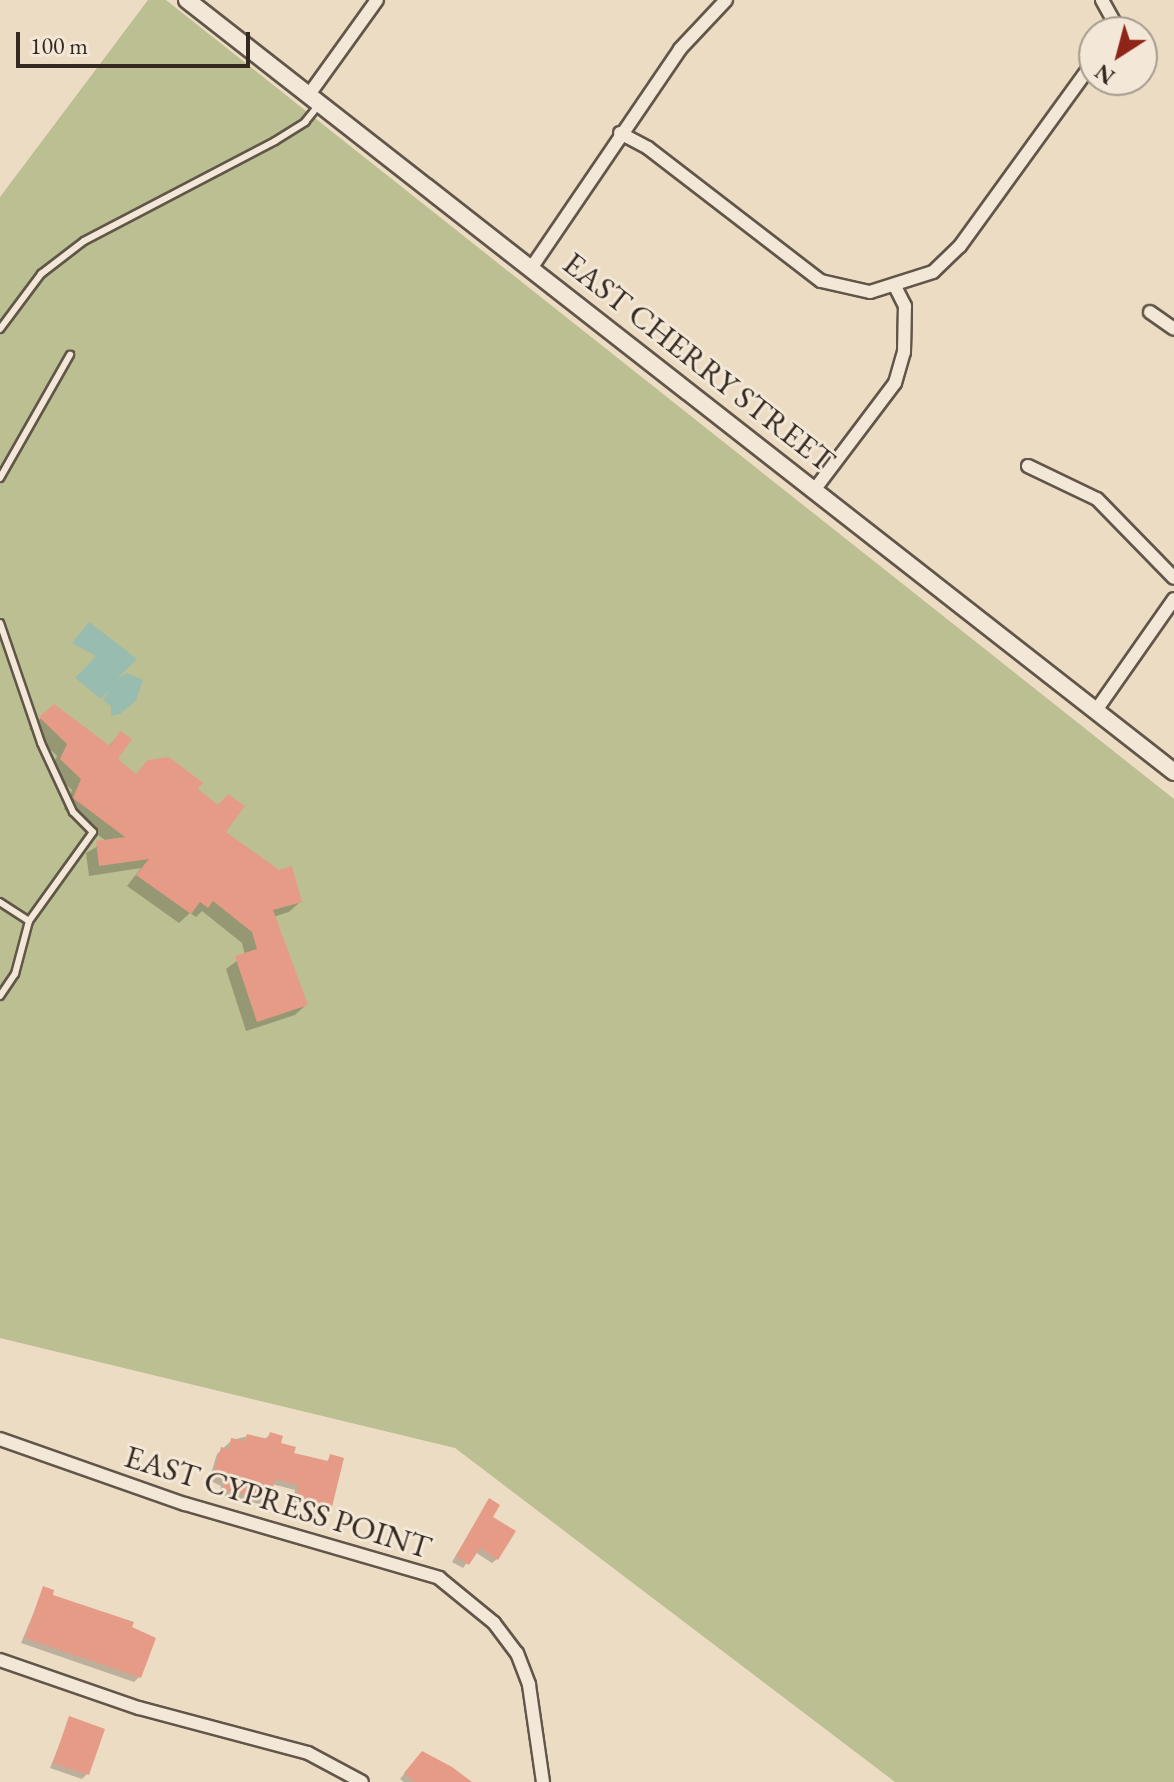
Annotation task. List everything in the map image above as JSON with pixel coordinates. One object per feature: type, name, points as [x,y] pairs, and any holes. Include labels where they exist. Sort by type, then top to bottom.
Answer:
[{"type":"street","name":"EAST CHERRY STREET","points":[[187,0],[1174,772]]},
{"type":"street","points":[[314,101],[377,0]]},
{"type":"street","points":[[532,267],[620,133],[680,49],[726,0]]},
{"type":"street","points":[[620,133],[648,148],[821,281],[870,292],[933,272],[960,246],[1078,83]]},
{"type":"street","points":[[815,489],[895,383],[904,352],[905,306],[895,286]]},
{"type":"street","points":[[1150,312],[1174,329]]},
{"type":"street","points":[[1028,466],[1097,499],[1174,578]]},
{"type":"street","points":[[1097,709],[1174,599]]},
{"type":"street","name":"EAST CYPRESS POINT","points":[[0,1439],[185,1504],[422,1569],[494,1623],[517,1653],[529,1685],[543,1782]]},
{"type":"street","points":[[0,1660],[139,1708],[308,1753],[362,1782]]},
{"type":"lane","points":[[0,329],[41,274],[84,241],[275,141],[314,101]]},
{"type":"lane","points":[[0,478],[70,355]]},
{"type":"lane","points":[[0,623],[41,743],[73,812],[93,832],[29,921],[15,974],[0,996]]},
{"type":"lane","points":[[0,902],[29,921]]},
{"type":"green space","points":[[148,0],[166,0],[1174,799],[1174,1782],[895,1782],[455,1448],[0,1338],[0,197]]},
{"type":"water","points":[[89,622],[137,659],[116,680],[127,673],[143,680],[136,701],[120,714],[111,716],[111,706],[103,700],[110,689],[101,699],[75,678],[96,656],[72,643]]},
{"type":"building","points":[[54,704],[110,746],[120,731],[132,739],[118,759],[136,774],[148,760],[169,757],[203,783],[198,789],[218,805],[228,794],[245,806],[226,832],[279,870],[292,866],[302,902],[273,910],[308,1005],[257,1022],[235,956],[257,949],[252,932],[213,901],[208,908],[200,902],[191,914],[136,875],[149,859],[99,866],[96,841],[125,837],[73,798],[81,779],[60,759],[67,744],[39,717]]},
{"type":"building","points":[[270,1432],[283,1436],[281,1443],[296,1447],[294,1453],[328,1461],[330,1454],[344,1458],[330,1515],[306,1510],[308,1502],[296,1496],[298,1485],[275,1479],[270,1501],[223,1489],[225,1481],[213,1475],[221,1447],[229,1449],[231,1438],[245,1441],[247,1434],[268,1439]]},
{"type":"building","points":[[489,1498],[500,1505],[493,1517],[516,1531],[498,1560],[480,1548],[469,1565],[456,1556]]},
{"type":"building","points":[[43,1586],[54,1590],[53,1595],[134,1622],[132,1627],[156,1638],[141,1678],[25,1638]]},
{"type":"building","points":[[69,1716],[105,1729],[89,1775],[53,1763]]},
{"type":"building","points":[[422,1751],[472,1782],[415,1782],[404,1773]]}]
